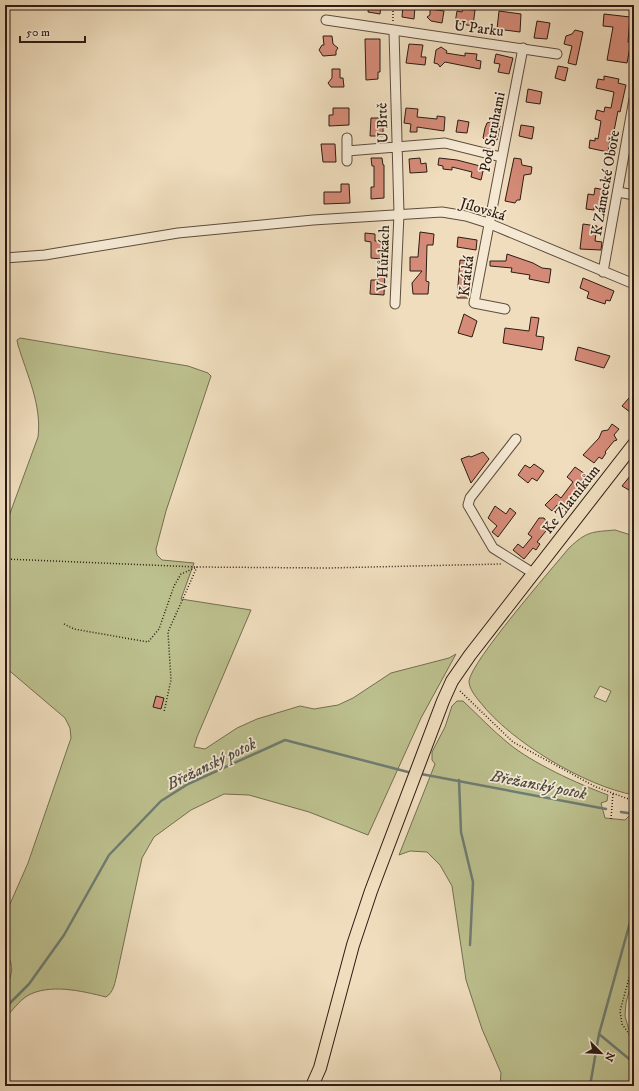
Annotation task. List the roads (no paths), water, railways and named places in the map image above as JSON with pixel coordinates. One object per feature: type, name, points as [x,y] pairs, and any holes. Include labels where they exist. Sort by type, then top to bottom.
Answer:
[{"type":"main road","name":"Ke Zlatníkům","points":[[312,1086],[320,1068],[353,945],[371,891],[434,724],[452,681],[470,655],[634,444]]},
{"type":"street","name":"U Parku","points":[[326,20],[557,54]]},
{"type":"street","name":"U Brtě","points":[[394,31],[399,214]]},
{"type":"street","name":"Pod Struhami","points":[[488,223],[522,48]]},
{"type":"street","name":"K Zámecké Oboře","points":[[603,272],[634,99]]},
{"type":"street","points":[[347,138],[347,161]]},
{"type":"street","points":[[347,151],[446,143],[501,157]]},
{"type":"street","points":[[618,192],[634,195]]},
{"type":"street","name":"Jílovská","points":[[5,258],[45,255],[178,233],[313,220],[442,212],[466,216],[488,223],[634,284]]},
{"type":"street","name":"V Hůrkách","points":[[395,304],[399,214]]},
{"type":"street","name":"Krátká","points":[[488,223],[474,303],[505,309]]},
{"type":"street","points":[[516,439],[470,498],[468,504],[493,548],[533,574]]},
{"type":"waterway","name":"Břežanský potok","points":[[5,1008],[29,984],[64,935],[109,855],[161,801],[188,784],[285,740],[408,772]]},
{"type":"waterway","name":"Břežanský potok","points":[[421,774],[606,809]]},
{"type":"waterway","points":[[459,780],[461,832],[473,882],[470,945]]},
{"type":"waterway","name":"Břežanský potok","points":[[621,812],[634,814]]},
{"type":"waterway","points":[[590,1086],[599,1034],[634,908]]},
{"type":"waterway","points":[[599,1034],[634,1063]]}]
